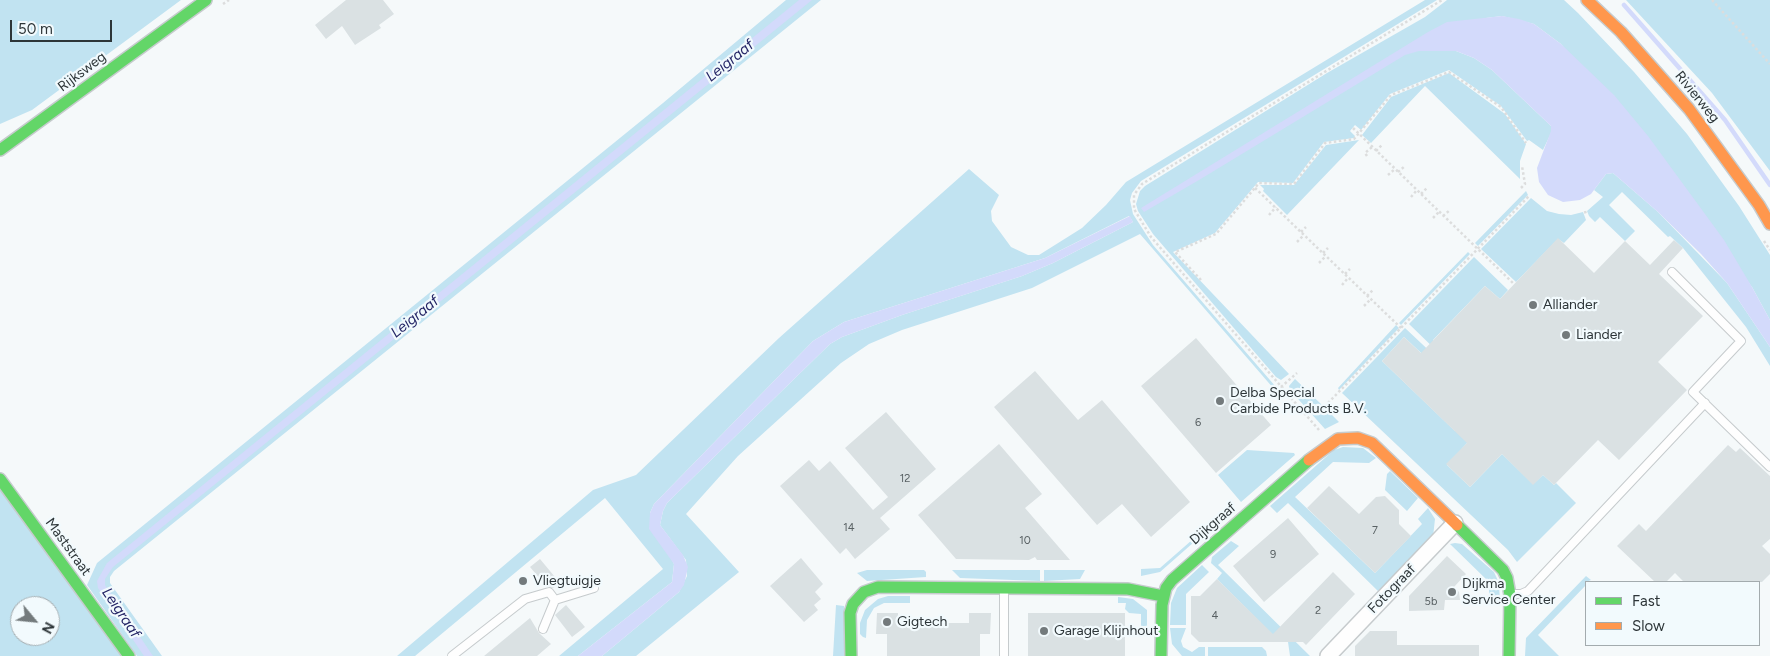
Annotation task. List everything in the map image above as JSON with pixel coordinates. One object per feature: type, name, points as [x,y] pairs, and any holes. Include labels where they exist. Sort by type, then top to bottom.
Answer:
[{"type":"street","name":"Rijksweg","points":[[0,150],[206,0]]},
{"type":"street","name":"Rivierweg","points":[[1588,0],[1621,32],[1689,109],[1770,224]]},
{"type":"street","name":"Dijkgraaf","points":[[1163,596],[1172,580],[1330,443],[1338,439],[1358,438],[1372,443],[1503,570],[1508,578],[1510,594],[1509,656]]},
{"type":"street","name":"Maststraat","points":[[0,479],[129,656]]},
{"type":"street","name":"Fotograaf","points":[[1328,656],[1456,523]]},
{"type":"street","points":[[851,656],[850,613],[859,597],[870,588],[1004,588],[1128,589],[1163,596],[1162,656]]},
{"type":"lane","points":[[1672,272],[1741,341],[1693,392],[1770,467]]},
{"type":"lane","points":[[1510,594],[1520,594],[1528,591],[1705,403]]},
{"type":"lane","points":[[555,600],[594,588]]},
{"type":"lane","points":[[1004,588],[1004,656]]},
{"type":"lane","points":[[452,656],[525,599],[549,592],[555,600]]},
{"type":"lane","points":[[543,629],[555,600]]},
{"type":"path","points":[[1330,443],[1151,237],[1134,209],[1134,195],[1142,184],[1442,0]]},
{"type":"path","points":[[1712,0],[1770,64]]},
{"type":"path","points":[[1201,280],[1175,252],[1216,234],[1259,183],[1294,184],[1325,144],[1354,140],[1390,96],[1449,72],[1500,107],[1526,143]]},
{"type":"path","points":[[1353,128],[1514,284]]},
{"type":"path","points":[[1376,151],[1383,144]]},
{"type":"path","points":[[1367,156],[1365,154],[1372,147]]},
{"type":"path","points":[[1398,172],[1405,166]]},
{"type":"path","points":[[1521,188],[1525,184],[1522,166]]},
{"type":"path","points":[[1388,175],[1395,169]]},
{"type":"path","points":[[1256,188],[1401,328]]},
{"type":"path","points":[[1421,194],[1427,188]]},
{"type":"path","points":[[1411,197],[1417,190]]},
{"type":"path","points":[[1328,404],[1529,196]]},
{"type":"path","points":[[1269,215],[1276,208]]},
{"type":"path","points":[[1443,216],[1450,210]]},
{"type":"path","points":[[1433,218],[1439,212]]},
{"type":"path","points":[[1297,242],[1306,227]]},
{"type":"path","points":[[1323,253],[1328,248]]},
{"type":"path","points":[[1319,263],[1326,256]]},
{"type":"path","points":[[1345,274],[1350,269]]},
{"type":"path","points":[[1342,285],[1348,278]]},
{"type":"path","points":[[1367,296],[1373,290]]},
{"type":"path","points":[[1364,306],[1371,300]]},
{"type":"path","points":[[1281,387],[1296,373]]},
{"type":"shaded area","points":[[0,0],[181,0],[32,110],[0,124]]},
{"type":"shaded area","points":[[786,0],[821,0],[114,571],[110,577],[110,583],[162,656],[137,656],[87,585],[97,563],[663,103]]},
{"type":"shaded area","points":[[1425,0],[1437,0],[1141,181],[1132,193],[1130,200],[1133,214],[1153,245],[1276,387],[1274,389],[1140,234],[1032,288],[902,330],[869,344],[841,363],[738,456],[686,514],[739,572],[636,656],[602,656],[679,592],[687,576],[686,560],[660,525],[667,503],[830,344],[842,337],[902,315],[1022,276],[1053,263],[1133,222],[1129,216],[1045,258],[844,322],[813,341],[654,504],[650,513],[674,564],[672,582],[578,656],[559,656],[663,569],[605,498],[415,656],[397,656],[593,490],[636,475],[779,338],[969,169],[999,195],[991,211],[992,221],[1011,247],[1028,255],[1039,255],[1082,228],[1126,182]]},
{"type":"shaded area","points":[[1447,0],[1564,0],[1578,13],[1634,72],[1687,134],[1739,206],[1770,255],[1770,320],[1752,287],[1561,44],[1534,24],[1502,16],[1486,18],[1419,51],[1456,51],[1474,58],[1492,70],[1551,126],[1552,131],[1543,150],[1529,140],[1527,141],[1501,106],[1449,70],[1390,94],[1361,130],[1355,125],[1350,131],[1355,136],[1354,138],[1324,142],[1293,183],[1258,182],[1215,233],[1173,252],[1289,374],[1281,380],[1276,377],[1153,234],[1138,211],[1136,204],[1140,191],[1145,186],[1327,73],[1425,17]]},
{"type":"shaded area","points":[[1626,0],[1770,0],[1770,171],[1712,93]]},
{"type":"shaded area","points":[[1449,73],[1505,114],[1526,144],[1520,161],[1520,179],[1425,86],[1371,143],[1362,135],[1391,97]]},
{"type":"shaded area","points":[[1359,140],[1287,215],[1263,191],[1264,189],[1260,185],[1294,185],[1326,145]]},
{"type":"shaded area","points":[[1613,173],[1658,212],[1727,283],[1770,347],[1770,366],[1746,327],[1683,248],[1670,236],[1668,237],[1622,192],[1609,205],[1635,231],[1625,241],[1600,217],[1595,222],[1589,216],[1587,211],[1603,197],[1594,190],[1606,174]]},
{"type":"shaded area","points":[[1526,191],[1528,195],[1478,246],[1475,243]]},
{"type":"shaded area","points":[[1531,198],[1547,211],[1571,215],[1583,212],[1586,220],[1564,243],[1558,239],[1516,282],[1481,249]]},
{"type":"shaded area","points":[[1468,252],[1470,254],[1401,325],[1399,323]]},
{"type":"shaded area","points":[[1474,257],[1508,290],[1500,299],[1485,286],[1433,340],[1441,355],[1409,324]]},
{"type":"shaded area","points":[[1396,325],[1399,328],[1339,390],[1338,388]]},
{"type":"shaded area","points":[[1405,328],[1438,359],[1433,364],[1404,337],[1382,361],[1455,431],[1478,431],[1447,465],[1470,487],[1502,454],[1533,484],[1543,475],[1554,485],[1556,483],[1576,503],[1517,562],[1508,550],[1342,393]]},
{"type":"shaded area","points":[[1295,379],[1339,422],[1325,429],[1290,390],[1289,386]]},
{"type":"shaded area","points":[[1343,447],[1363,448],[1376,458],[1369,463],[1333,462],[1295,497],[1375,573],[1422,524],[1418,519],[1428,508],[1435,519],[1433,537],[1380,593],[1288,503],[1277,513],[1270,506],[1334,450]]},
{"type":"shaded area","points":[[1247,450],[1294,453],[1295,455],[1241,502],[1218,475]]},
{"type":"shaded area","points":[[1390,471],[1418,498],[1407,511],[1385,490],[1387,474]]},
{"type":"shaded area","points":[[0,488],[122,656],[0,656]]},
{"type":"shaded area","points":[[1208,526],[1210,528],[1160,572],[1141,576],[1141,569],[1160,568]]},
{"type":"shaded area","points":[[1231,541],[1239,546],[1218,565],[1310,656],[1290,656],[1288,642],[1280,642],[1217,579],[1222,573],[1211,563],[1212,557]]},
{"type":"shaded area","points":[[1450,544],[1462,544],[1494,572],[1499,583],[1500,605],[1489,605],[1489,582]]},
{"type":"shaded area","points":[[1202,565],[1209,572],[1186,594],[1186,625],[1170,625],[1171,603],[1177,588]]},
{"type":"shaded area","points":[[867,570],[924,570],[926,577],[867,581],[857,573]]},
{"type":"shaded area","points":[[952,570],[1040,570],[1040,581],[960,578]]},
{"type":"shaded area","points":[[1044,570],[1085,570],[1080,579],[1044,581]]},
{"type":"shaded area","points":[[1586,576],[1591,580],[1585,581],[1585,586],[1538,635],[1559,656],[1525,656],[1526,638]]},
{"type":"shaded area","points":[[888,596],[910,596],[910,603],[884,603],[874,608],[867,620],[866,638],[863,637],[860,634],[860,623],[865,610],[878,599]]},
{"type":"shaded area","points":[[1118,597],[1133,599],[1147,610],[1147,626],[1141,626],[1141,614],[1129,613],[1125,609],[1126,603],[1118,603]]},
{"type":"shaded area","points":[[836,605],[844,606],[844,656],[833,656]]},
{"type":"shaded area","points":[[1170,628],[1186,628],[1181,641],[1183,647],[1192,652],[1199,647],[1205,647],[1205,656],[1182,656],[1172,644]]},
{"type":"shaded area","points":[[1208,647],[1262,647],[1266,651],[1267,656],[1208,656]]},
{"type":"water","name":"Leigraaf","points":[[799,0],[812,0],[113,567],[105,579],[105,585],[153,656],[144,656],[98,588],[97,581],[107,563]]},
{"type":"water","points":[[1502,16],[1534,24],[1561,44],[1614,95],[1648,136],[1724,240],[1752,287],[1770,320],[1770,347],[1727,283],[1701,254],[1658,212],[1613,173],[1606,174],[1591,194],[1580,200],[1563,202],[1548,195],[1539,182],[1537,168],[1551,131],[1551,126],[1492,70],[1474,58],[1456,51],[1419,51],[1405,55],[1144,212],[1141,208],[1428,32],[1447,22]]},
{"type":"water","points":[[1130,216],[1133,222],[1053,263],[1022,276],[902,315],[842,337],[830,344],[667,503],[660,525],[683,555],[688,567],[684,585],[679,592],[602,656],[578,656],[672,582],[674,564],[649,529],[650,513],[654,504],[813,341],[844,322],[1045,258]]},
{"type":"building","points":[[346,0],[383,0],[394,14],[379,25],[381,28],[355,45],[342,26],[326,39],[315,25]]},
{"type":"building","points":[[1558,238],[1594,273],[1625,241],[1650,265],[1674,240],[1683,248],[1659,274],[1703,316],[1658,362],[1687,390],[1619,460],[1598,440],[1554,485],[1543,475],[1533,485],[1502,454],[1470,487],[1446,464],[1467,443],[1382,361],[1404,337],[1421,353],[1485,286],[1500,299]]},
{"type":"building","points":[[1196,338],[1271,425],[1216,473],[1141,386]]},
{"type":"building","points":[[1035,371],[1078,420],[1102,400],[1190,502],[1151,537],[1122,504],[1097,525],[994,407]]},
{"type":"building","points":[[886,412],[936,469],[880,518],[890,529],[855,559],[846,548],[840,554],[780,486],[809,460],[819,471],[830,461],[873,510],[888,497],[845,448]]},
{"type":"building","points":[[999,444],[1042,494],[1025,508],[1070,560],[1037,560],[1035,557],[1029,560],[956,559],[918,515]]},
{"type":"building","points":[[1728,445],[1736,452],[1740,448],[1770,476],[1770,539],[1762,546],[1770,554],[1770,574],[1762,582],[1683,581],[1675,573],[1667,581],[1654,581],[1617,546],[1639,524],[1646,531]]},
{"type":"building","points":[[1329,486],[1359,514],[1376,497],[1385,496],[1399,510],[1399,524],[1411,536],[1375,573],[1307,508]]},
{"type":"building","points":[[1288,518],[1319,554],[1264,602],[1233,566]]},
{"type":"building","points":[[1447,556],[1466,574],[1454,587],[1459,592],[1460,600],[1445,600],[1444,610],[1409,611],[1409,596]]},
{"type":"building","points":[[801,558],[823,584],[815,592],[821,599],[814,605],[818,610],[804,622],[770,586]]},
{"type":"building","points":[[540,559],[560,583],[553,588],[547,587],[530,567]]},
{"type":"building","points":[[1333,572],[1355,594],[1306,645],[1303,642],[1199,642],[1191,634],[1191,596],[1200,596],[1217,579],[1273,634]]},
{"type":"building","points":[[566,605],[585,627],[572,637],[555,615]]},
{"type":"building","points":[[877,613],[898,613],[898,623],[969,623],[969,613],[991,613],[990,634],[980,634],[980,656],[887,656],[887,634],[876,634]]},
{"type":"building","points":[[1028,613],[1125,613],[1125,656],[1028,656]]},
{"type":"building","points":[[530,618],[539,633],[551,644],[537,656],[484,656]]},
{"type":"building","points":[[1370,631],[1397,631],[1397,645],[1479,645],[1479,656],[1355,656],[1355,646]]},
{"type":"waterway","points":[[1624,5],[1725,120],[1770,185]]},
{"type":"traffic: fast","points":[[0,150],[206,0]]},
{"type":"traffic: fast","points":[[1161,656],[1162,605],[1166,588],[1172,580],[1309,460]]},
{"type":"traffic: fast","points":[[0,479],[129,656]]},
{"type":"traffic: fast","points":[[1457,525],[1503,570],[1507,578],[1510,595],[1509,656]]},
{"type":"traffic: fast","points":[[851,656],[850,613],[853,604],[864,592],[878,587],[1128,589],[1163,596]]},
{"type":"traffic: slow","points":[[1587,0],[1621,32],[1689,109],[1759,205],[1770,224]]},
{"type":"traffic: slow","points":[[1309,460],[1338,439],[1358,438],[1372,443],[1457,525]]},
{"type":"place","name":"Alliander","points":[[1533,305]]},
{"type":"place","name":"Liander","points":[[1566,335]]},
{"type":"place","name":"Delba Special Carbide Products B.V.","points":[[1220,401]]},
{"type":"place","name":"Vliegtuigje","points":[[523,581]]},
{"type":"place","name":"Dijkma Service Center","points":[[1452,592]]},
{"type":"place","name":"Gigtech","points":[[887,622]]},
{"type":"place","name":"Garage Klijnhout","points":[[1044,631]]}]
